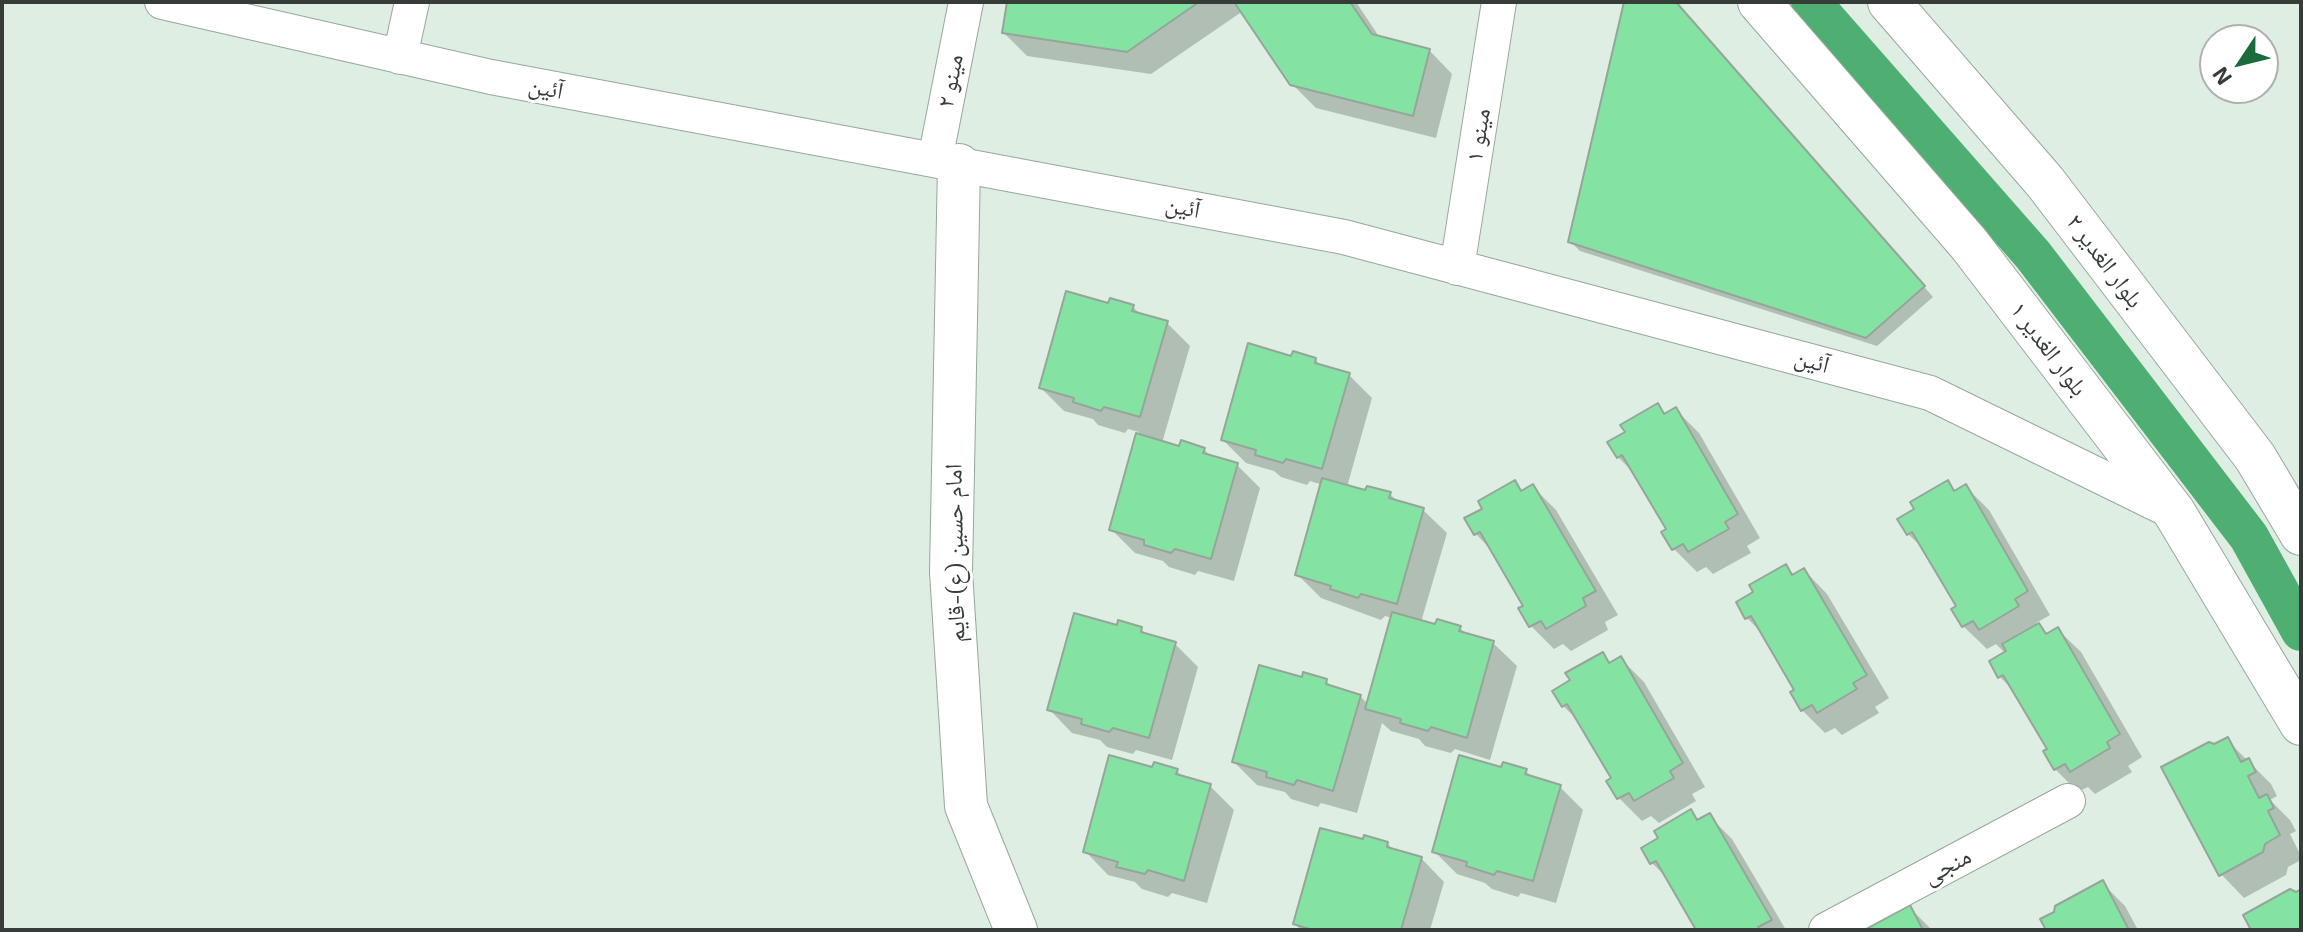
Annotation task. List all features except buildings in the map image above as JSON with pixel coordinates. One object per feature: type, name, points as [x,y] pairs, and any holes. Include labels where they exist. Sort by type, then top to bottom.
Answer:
[{"type":"street","name":"آئین","points":[[162,2],[491,77],[1344,237],[1930,393],[2174,512]]},
{"type":"street","points":[[400,57],[412,2]]},
{"type":"street","name":"مینو ۲","points":[[947,163],[965,2]]},
{"type":"street","name":"مینو ۱","points":[[1457,268],[1499,2]]},
{"type":"street","name":"بلوار الغدیر ۱","points":[[1759,2],[1969,244],[2174,512],[2301,724]]},
{"type":"street","name":"بلوار الغدیر ۲","points":[[1889,2],[2045,182],[2255,457],[2301,534]]},
{"type":"street","name":"امام حسین (ع)-قایم","points":[[947,163],[951,572],[966,806],[1016,930]]},
{"type":"street","name":"منجی","points":[[1826,930],[2068,801]]},
{"type":"waterway","points":[[1811,2],[2033,255],[2249,537],[2301,631]]}]
